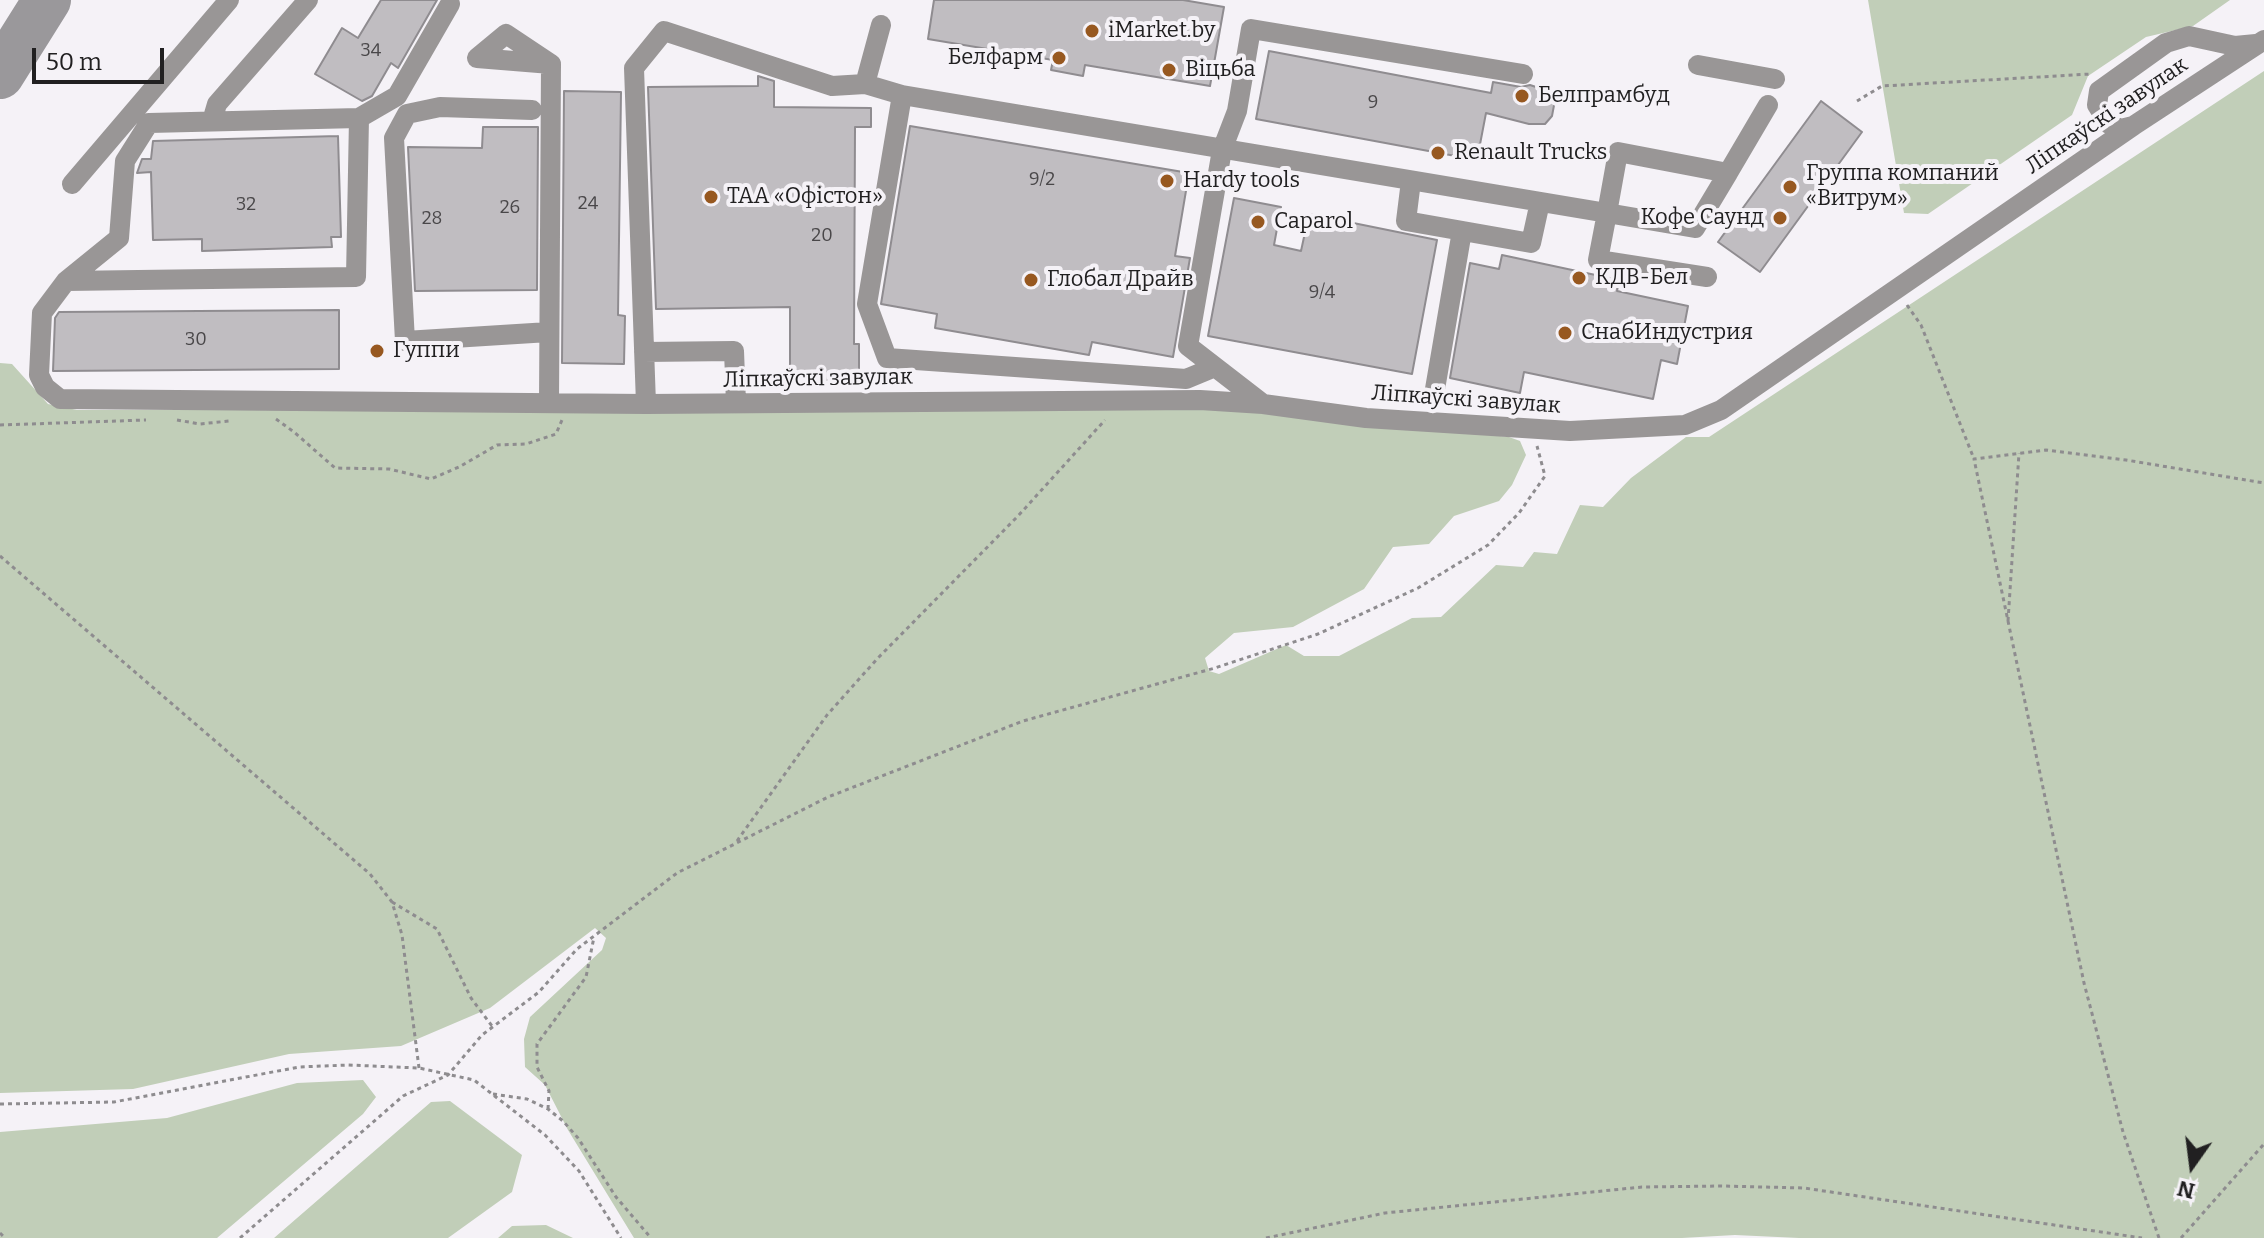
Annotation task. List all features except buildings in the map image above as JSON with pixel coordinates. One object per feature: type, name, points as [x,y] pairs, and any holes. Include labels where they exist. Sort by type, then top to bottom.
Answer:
[{"type":"street","points":[[72,184],[229,0]]},
{"type":"street","points":[[308,0],[217,104],[212,121],[359,118],[397,96],[450,4]]},
{"type":"street","points":[[865,84],[881,25]]},
{"type":"street","points":[[1263,404],[1188,346],[1222,150],[1237,111],[1251,29],[1523,74]]},
{"type":"street","points":[[646,404],[634,68],[664,31],[832,86],[865,84],[902,95],[1695,228],[1768,105]]},
{"type":"street","points":[[2133,126],[2115,128],[2096,102],[2100,89],[2166,43],[2182,37],[2201,37],[2235,46],[2262,41]]},
{"type":"street","name":"Ліпкаўскі завулак","points":[[212,121],[149,123],[125,161],[119,238],[66,281],[42,313],[39,375],[45,387],[60,399],[646,404],[1200,400],[1263,404],[1366,418],[1570,431],[1685,425],[1721,410],[2133,126],[2262,41]]},
{"type":"street","points":[[549,403],[551,64]]},
{"type":"street","points":[[1698,65],[1775,79]]},
{"type":"street","points":[[902,95],[867,304],[887,358],[1186,379],[1215,367]]},
{"type":"street","points":[[532,110],[440,107],[407,114],[394,138],[405,341],[549,332]]},
{"type":"street","points":[[66,281],[356,277],[359,118]]},
{"type":"street","points":[[1707,277],[1598,260],[1618,152],[1728,173]]},
{"type":"street","points":[[1411,181],[1406,221],[1531,243],[1540,202]]},
{"type":"street","points":[[1435,389],[1462,231]]},
{"type":"street","points":[[644,352],[734,351],[736,403]]},
{"type":"path","points":[[1857,101],[1882,86],[2095,74]]},
{"type":"path","points":[[1897,291],[1921,325],[1974,459],[2084,983],[2123,1132],[2159,1238]]},
{"type":"path","points":[[735,844],[827,715],[1104,423],[1112,399]]},
{"type":"path","points":[[272,417],[335,468],[389,469],[431,479],[497,445],[526,444],[556,434],[561,420],[573,417]]},
{"type":"path","points":[[177,420],[200,424],[239,419]]},
{"type":"path","points":[[0,425],[152,420]]},
{"type":"path","points":[[240,1238],[403,1096],[448,1075],[482,1035],[539,992],[577,949],[677,873],[828,797],[1023,721],[1215,668],[1318,634],[1418,588],[1488,545],[1528,500],[1545,476],[1532,428]]},
{"type":"path","points":[[1974,459],[2046,450],[2264,483]]},
{"type":"path","points":[[2008,628],[2019,453]]},
{"type":"path","points":[[0,556],[370,874],[392,902],[437,929],[471,998],[492,1027]]},
{"type":"path","points":[[392,902],[402,935],[419,1068]]},
{"type":"path","points":[[548,1109],[549,1091],[537,1067],[537,1044],[586,977],[594,936]]},
{"type":"path","points":[[0,1104],[114,1102],[299,1067],[348,1065],[419,1068],[474,1080],[545,1135],[579,1171],[621,1238]]},
{"type":"path","points":[[493,1094],[527,1099],[548,1109],[578,1138],[616,1197],[651,1238]]},
{"type":"path","points":[[2181,1238],[2264,1144]]},
{"type":"path","points":[[1266,1238],[1385,1213],[1642,1187],[1722,1186],[1804,1188],[2142,1238]]},
{"type":"path","points":[[0,1233],[5,1238]]},
{"type":"green space","points":[[1868,0],[2230,0],[2193,26],[2146,37],[2088,76],[2072,115],[1928,214],[1904,213]]},
{"type":"green space","points":[[2264,71],[2264,1238],[1799,1238],[1735,1235],[1682,1238],[634,1238],[568,1130],[545,1085],[525,1067],[524,1039],[530,1017],[602,950],[606,938],[595,928],[490,1008],[401,1046],[289,1054],[133,1089],[0,1093],[0,363],[12,364],[48,404],[77,410],[1238,407],[1509,437],[1520,441],[1526,455],[1512,485],[1499,501],[1454,516],[1429,544],[1393,547],[1364,589],[1293,627],[1234,633],[1205,658],[1209,671],[1219,674],[1286,645],[1304,656],[1339,656],[1412,618],[1441,617],[1496,565],[1523,567],[1534,552],[1557,554],[1580,505],[1603,507],[1631,478],[1686,437],[1709,437]]},
{"type":"green space","points":[[363,1080],[376,1097],[363,1114],[217,1238],[0,1238],[0,1132],[167,1118],[297,1083]]},
{"type":"green space","points":[[450,1101],[522,1155],[512,1192],[448,1238],[274,1238],[431,1102]]},
{"type":"green space","points":[[546,1225],[573,1238],[498,1238],[512,1226]]},
{"type":"taxiway","points":[[0,75],[47,0]]},
{"type":"place","name":"iMarket.by","points":[[1092,31]]},
{"type":"place","name":"Белфарм","points":[[1059,58]]},
{"type":"place","name":"Віцьба","points":[[1169,70]]},
{"type":"place","name":"Белпрамбуд","points":[[1522,96]]},
{"type":"place","name":"Renault Trucks","points":[[1438,153]]},
{"type":"place","name":"Hardy tools","points":[[1167,181]]},
{"type":"place","name":"Группа компаний «Витрум»","points":[[1790,187]]},
{"type":"place","name":"ТАА «Офістон»","points":[[711,197]]},
{"type":"place","name":"Кофе Саунд","points":[[1780,218]]},
{"type":"place","name":"Caparol","points":[[1258,222]]},
{"type":"place","name":"КДВ-Бел","points":[[1579,278]]},
{"type":"place","name":"Глобал Драйв","points":[[1031,280]]},
{"type":"place","name":"СнабИндустрия","points":[[1565,333]]},
{"type":"place","name":"Гуппи","points":[[377,351]]}]
